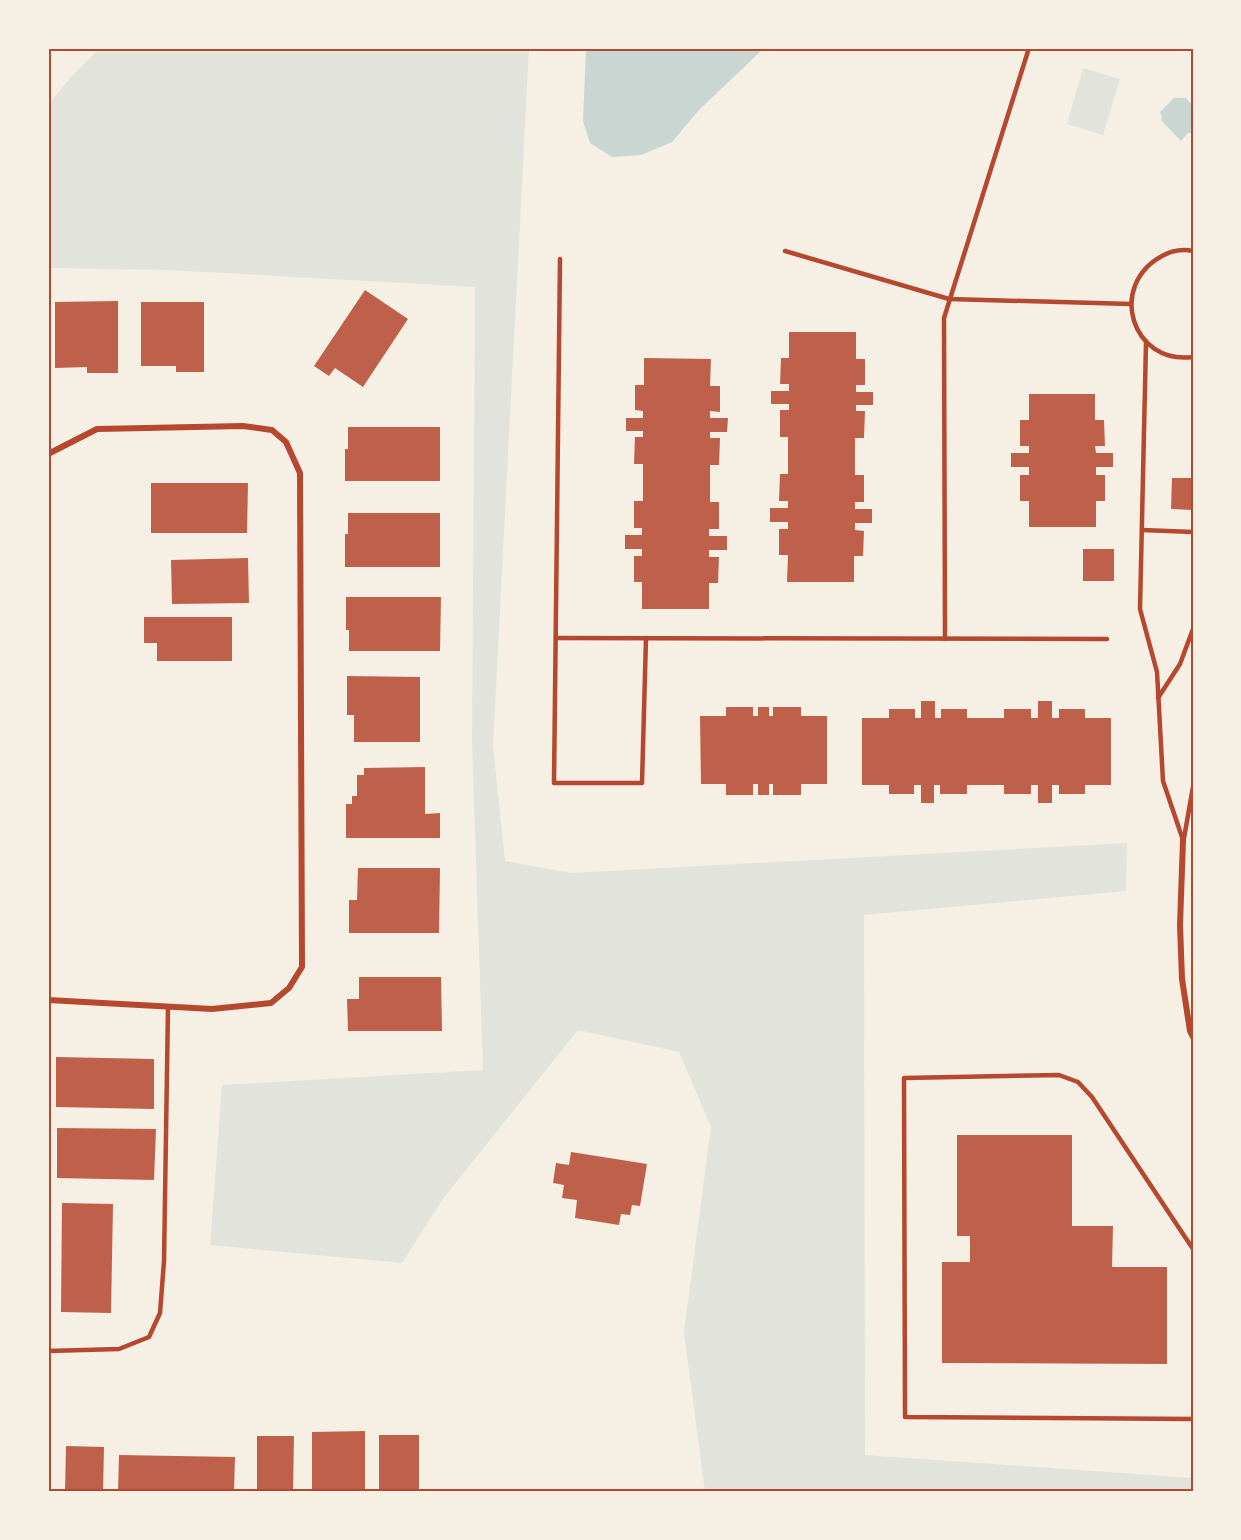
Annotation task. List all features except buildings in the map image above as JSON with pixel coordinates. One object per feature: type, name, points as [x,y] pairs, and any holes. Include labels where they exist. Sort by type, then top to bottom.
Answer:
[{"type":"street","points":[[48,454],[97,429],[243,426],[272,430],[286,442],[300,473],[303,967],[289,988],[272,1004],[212,1009],[48,1000]]},
{"type":"street","points":[[1183,840],[1180,926],[1182,968],[1190,1031],[1193,1037]]},
{"type":"lane","points":[[945,639],[944,318],[1029,48]]},
{"type":"lane","points":[[785,251],[949,299],[1131,304]]},
{"type":"lane","points":[[1193,251],[1168,253],[1151,262],[1139,276],[1132,290],[1131,304],[1136,327],[1146,343],[1161,354],[1182,359],[1193,357]]},
{"type":"lane","points":[[560,259],[554,783],[642,783],[646,638]]},
{"type":"lane","points":[[1146,343],[1140,609],[1157,672],[1163,781],[1183,840]]},
{"type":"lane","points":[[1142,530],[1193,531]]},
{"type":"lane","points":[[1158,699],[1180,664],[1193,629]]},
{"type":"lane","points":[[555,638],[1107,639]]},
{"type":"lane","points":[[1183,840],[1193,787]]},
{"type":"lane","points":[[48,1351],[119,1349],[149,1337],[160,1313],[164,1261],[168,1006]]},
{"type":"lane","points":[[1193,1249],[1092,1097],[1078,1082],[1059,1075],[904,1078],[905,1417],[1193,1419]]},
{"type":"shaded area","points":[[100,48],[529,48],[493,746],[505,861],[571,873],[1127,843],[1126,891],[864,915],[865,1455],[1193,1478],[1193,1492],[705,1492],[684,1332],[711,1127],[679,1052],[578,1030],[442,1200],[402,1263],[210,1245],[222,1085],[483,1070],[472,743],[475,287],[168,270],[48,268],[48,104]]},
{"type":"shaded area","points":[[586,48],[764,48],[698,111],[672,142],[641,155],[612,157],[590,143],[583,121]]},
{"type":"shaded area","points":[[1083,68],[1120,79],[1103,135],[1067,124]]},
{"type":"shaded area","points":[[1174,98],[1186,98],[1193,106],[1193,133],[1188,133],[1181,141],[1161,120],[1160,112]]}]
